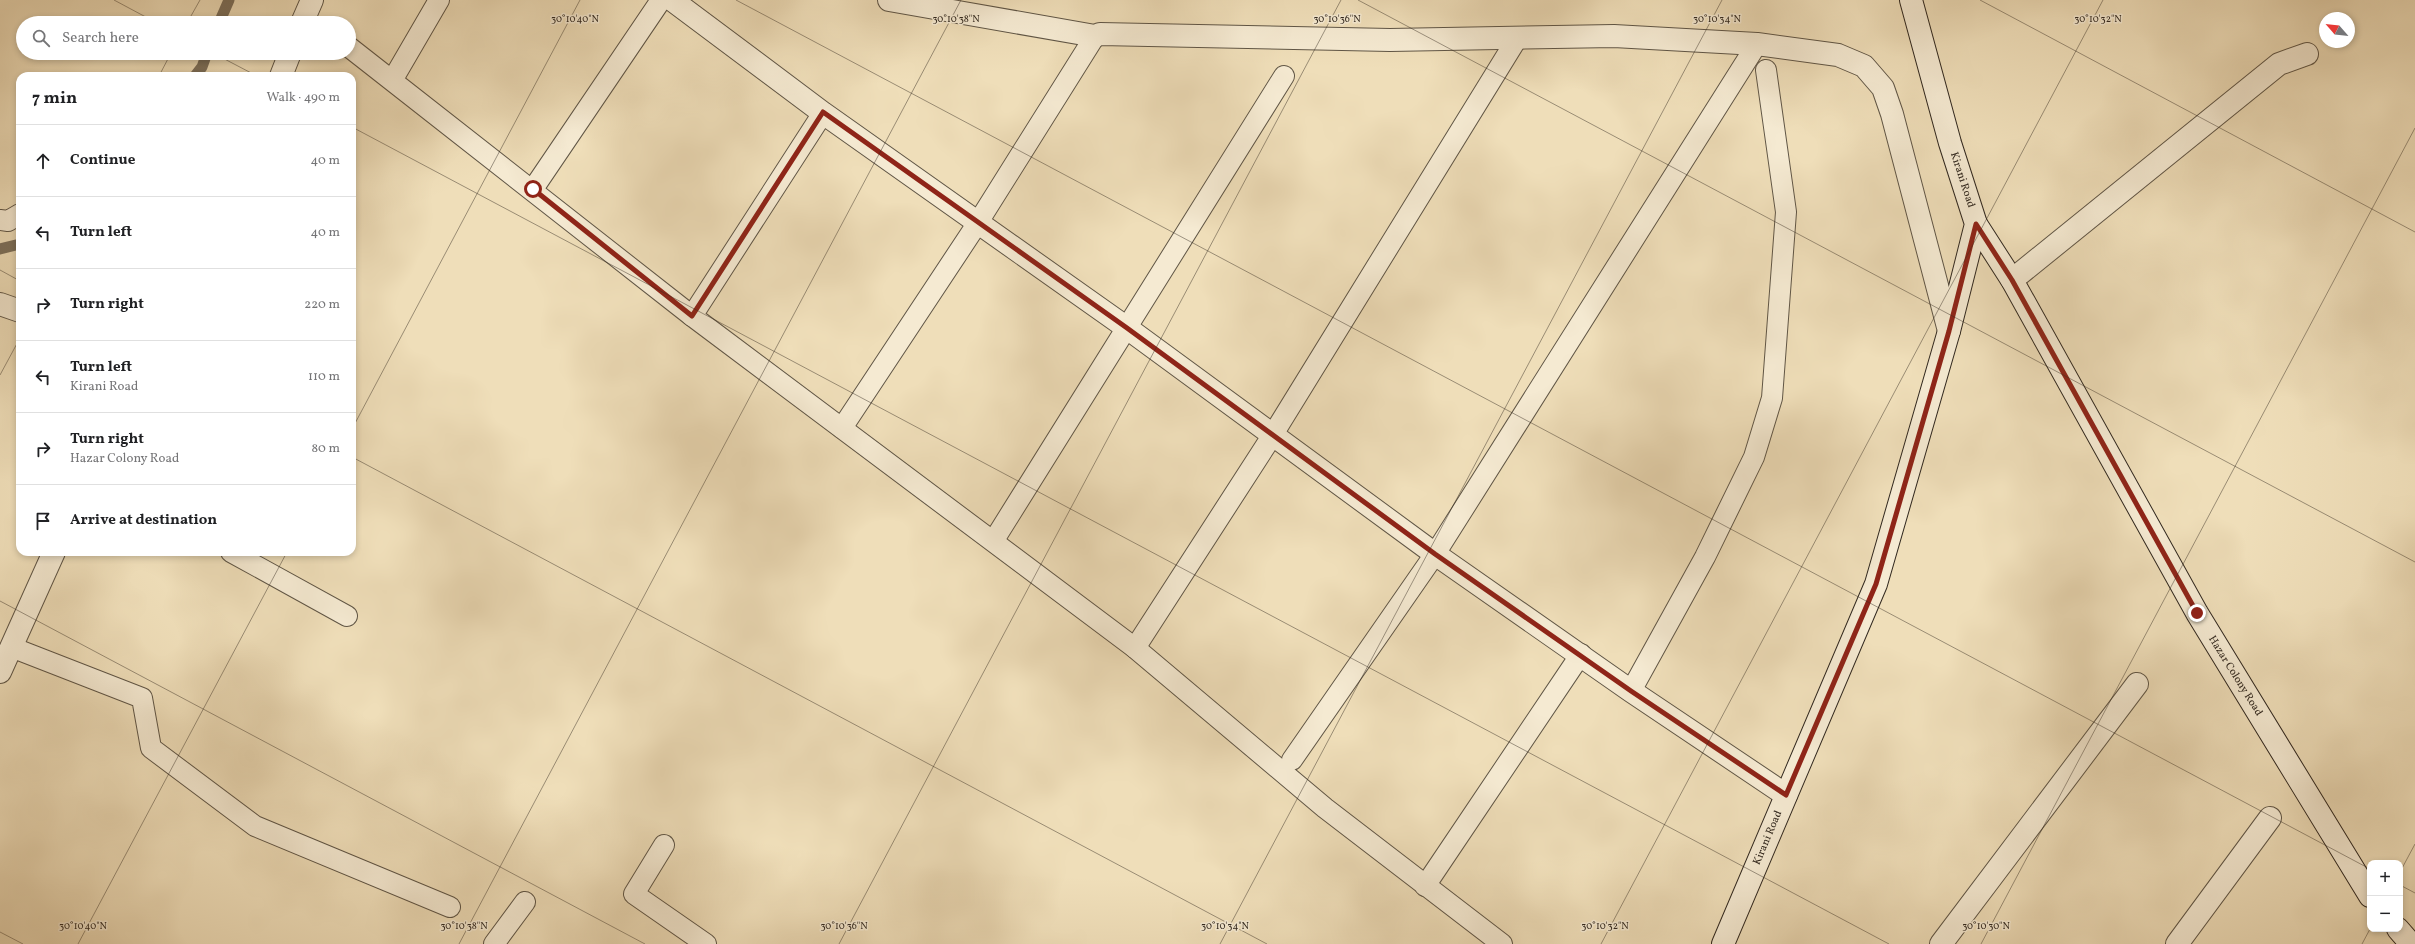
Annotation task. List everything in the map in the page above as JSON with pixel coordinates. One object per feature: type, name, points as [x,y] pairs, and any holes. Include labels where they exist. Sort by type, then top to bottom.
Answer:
[{"type":"street","points":[[672,0],[977,224],[1127,328],[1272,436],[1435,554],[1581,654],[1631,691],[1786,795]]},
{"type":"street","points":[[889,0],[1095,36],[1100,34],[1390,40],[1614,36],[1757,44],[1838,55],[1864,66],[1883,88],[1892,114],[1949,331]]},
{"type":"street","name":"Kirani Road","points":[[1723,944],[1876,584],[1949,331],[1976,224],[1950,143],[1911,0]]},
{"type":"street","points":[[2012,280],[2279,64],[2307,54]]},
{"type":"street","points":[[283,72],[287,60]]},
{"type":"street","name":"Hazar Colony Road","points":[[1976,224],[2012,280],[2197,613],[2367,891]]},
{"type":"street","points":[[0,304],[16,310]]},
{"type":"street","points":[[0,672],[52,556]]},
{"type":"street","points":[[1941,944],[2137,684]]},
{"type":"street","points":[[2177,944],[2270,818]]},
{"type":"street","points":[[2401,932],[2411,944]]},
{"type":"lane","points":[[393,79],[439,0]]},
{"type":"lane","points":[[533,189],[661,0]]},
{"type":"lane","points":[[842,428],[977,224],[1095,36]]},
{"type":"lane","points":[[1136,648],[1272,436],[1518,37]]},
{"type":"lane","points":[[1292,760],[1435,554],[1757,44]]},
{"type":"lane","points":[[356,52],[393,79],[692,316],[994,540],[1136,648],[1325,808],[1502,944]]},
{"type":"lane","points":[[1631,691],[1705,556],[1754,457],[1772,398],[1786,212],[1766,70]]},
{"type":"lane","points":[[994,540],[1284,76]]},
{"type":"lane","points":[[692,316],[823,112]]},
{"type":"lane","points":[[0,220],[8,221],[16,216]]},
{"type":"lane","points":[[238,556],[347,616]]},
{"type":"lane","points":[[11,648],[142,698],[151,748],[255,826],[450,907]]},
{"type":"lane","points":[[1425,886],[1581,654]]},
{"type":"lane","points":[[664,845],[634,894],[706,944]]},
{"type":"lane","points":[[494,944],[525,902]]},
{"type":"waterway","points":[[222,16],[229,0]]},
{"type":"waterway","points":[[198,72],[204,60]]},
{"type":"waterway","points":[[0,249],[16,245]]},
{"type":"route","points":[[533,189],[692,316],[823,112],[977,224],[1127,328],[1272,436],[1435,554],[1581,654],[1631,691],[1786,795],[1876,584],[1949,331],[1976,224],[2012,280],[2197,613]]}]
